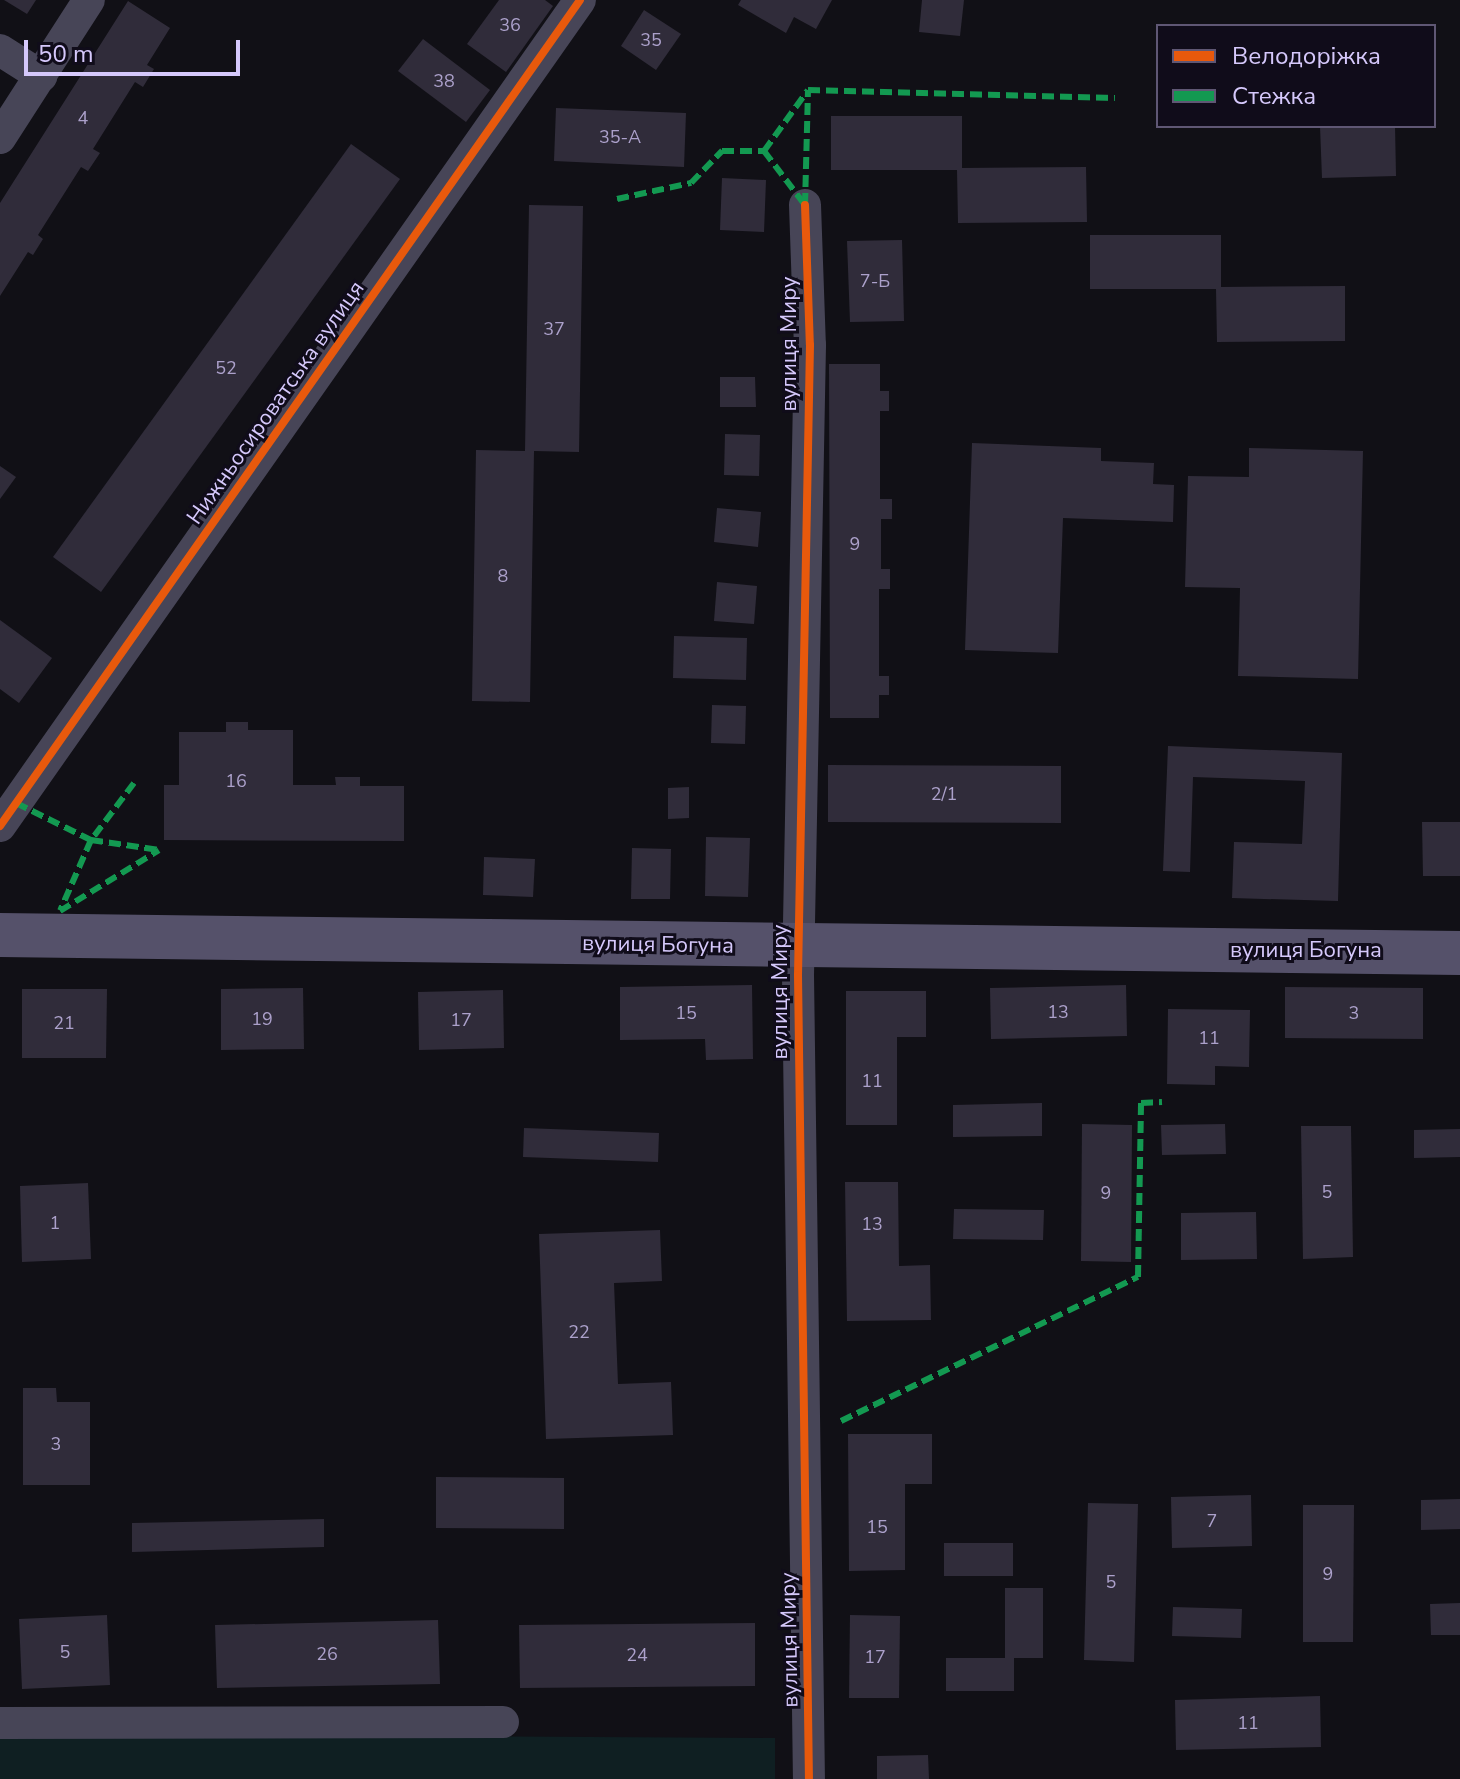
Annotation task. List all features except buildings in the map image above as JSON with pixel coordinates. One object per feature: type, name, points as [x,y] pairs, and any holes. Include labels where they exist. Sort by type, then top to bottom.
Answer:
[{"type":"main road","name":"вулиця Богуна","points":[[0,935],[798,948],[1460,953]]},
{"type":"street","points":[[0,138],[89,0]]},
{"type":"street","name":"Нижньосироватська вулиця","points":[[0,826],[580,0]]},
{"type":"street","points":[[0,50],[41,76]]},
{"type":"street","name":"вулиця Миру","points":[[805,205],[810,345],[798,948],[809,1779]]},
{"type":"street","points":[[0,1723],[503,1722]]},
{"type":"shaded area","points":[[0,1734],[775,1738],[775,1779],[0,1779]]},
{"type":"marked path","points":[[764,151],[808,90]]},
{"type":"marked path","points":[[617,199],[691,183],[722,151],[764,151],[805,205],[808,90],[1115,98]]},
{"type":"marked path","points":[[134,783],[91,840],[60,911],[159,850]]},
{"type":"marked path","points":[[16,803],[91,840],[159,850]]},
{"type":"marked path","points":[[841,1421],[1138,1277],[1141,1103],[1162,1102]]},
{"type":"cycle path","points":[[0,826],[580,0]]},
{"type":"cycle path","points":[[805,205],[810,345],[798,975],[809,1779]]}]
